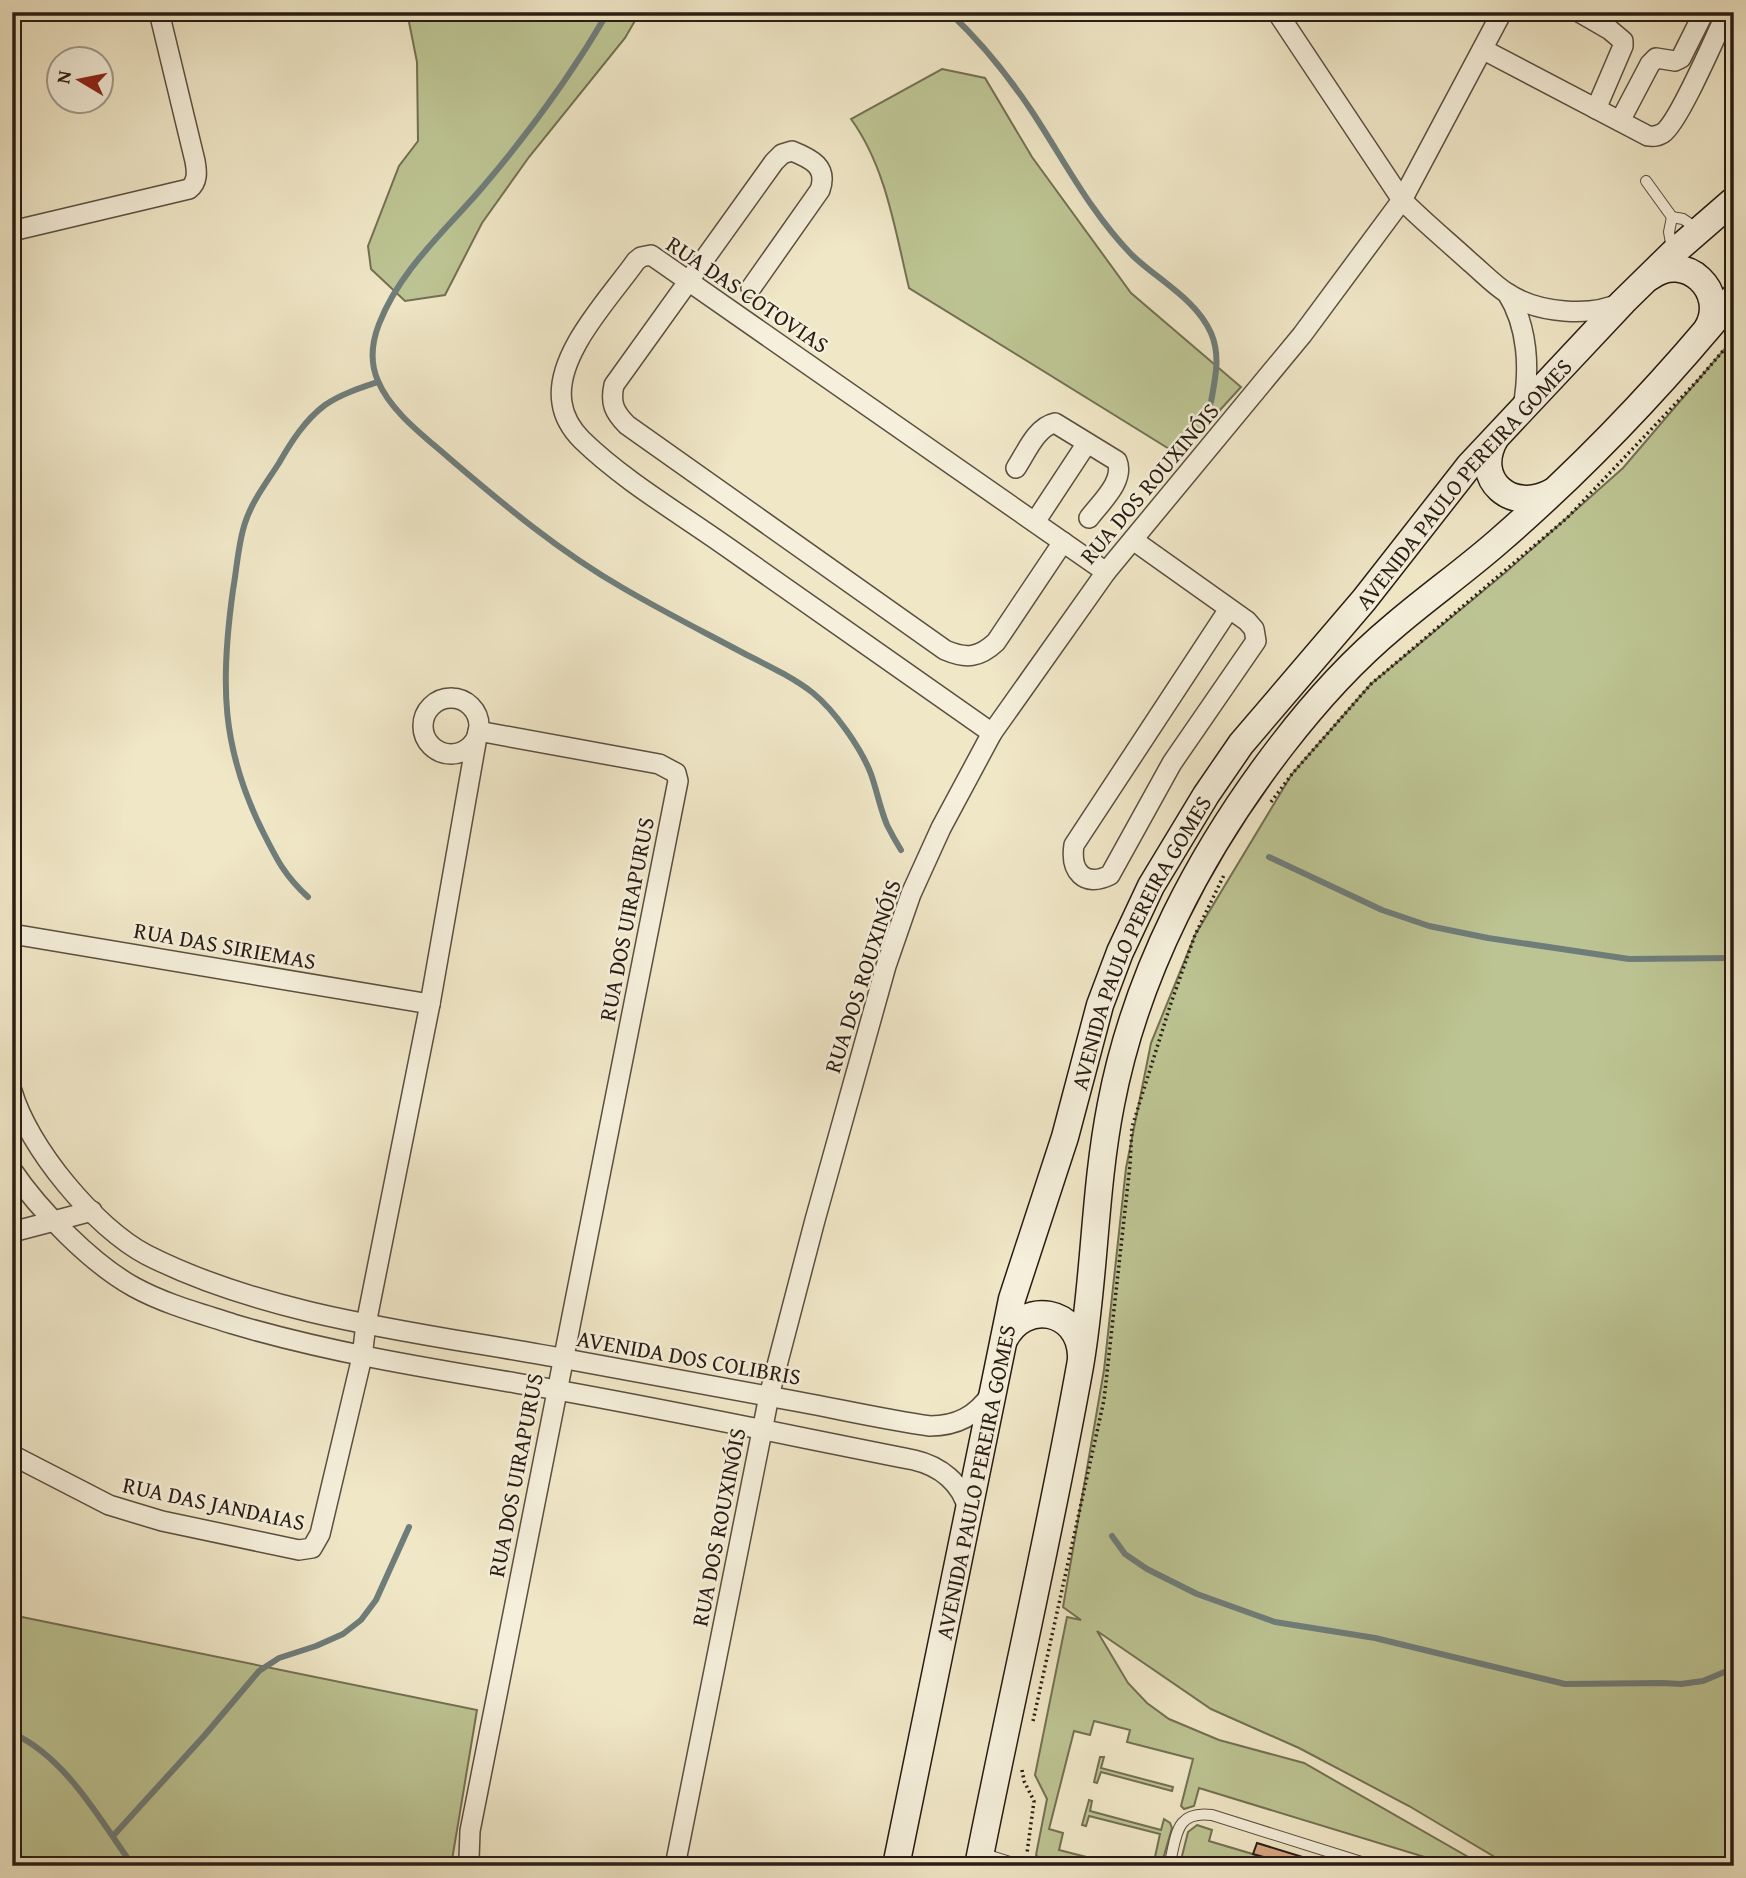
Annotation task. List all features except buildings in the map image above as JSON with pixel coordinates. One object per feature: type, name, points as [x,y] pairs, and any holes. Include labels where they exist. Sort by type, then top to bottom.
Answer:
[{"type":"main road","name":"AVENIDA PAULO PEREIRA GOMES","points":[[896,1866],[1012,1299],[1068,1128],[1100,1005],[1120,952],[1151,886],[1200,804],[1241,744],[1364,600],[1462,475],[1499,432],[1623,302],[1673,253],[1734,200]]},
{"type":"main road","points":[[1644,281],[1667,268],[1692,272],[1702,280],[1713,302],[1713,314],[1702,337]]},
{"type":"main road","name":"AVENIDA PAULO PEREIRA GOMES","points":[[979,1859],[1081,1360],[1102,1157],[1119,1063],[1147,978],[1185,898],[1236,807],[1324,693],[1392,627],[1499,541],[1588,458],[1702,337],[1734,298]]},
{"type":"main road","points":[[1499,432],[1489,450],[1488,459],[1488,468],[1496,486],[1520,500],[1542,498],[1553,491]]},
{"type":"main road","points":[[1001,1346],[1009,1331],[1018,1322],[1035,1314],[1047,1314],[1060,1318],[1070,1326],[1079,1343],[1081,1360]]},
{"type":"street","points":[[12,231],[189,189],[194,185],[197,175],[195,161],[159,12]]},
{"type":"street","points":[[1277,12],[1402,200],[1507,293],[1532,304],[1570,310],[1602,310],[1623,302]]},
{"type":"street","name":"RUA DOS ROUXINÓIS","points":[[675,1866],[769,1396],[886,966],[911,894],[941,828],[992,733],[1106,572],[1302,335],[1402,200],[1502,12]]},
{"type":"street","points":[[1620,121],[1650,64],[1656,58],[1675,61],[1681,58],[1704,12]]},
{"type":"street","points":[[1484,50],[1648,136],[1662,134],[1675,119],[1727,12]]},
{"type":"street","points":[[1588,15],[1623,41],[1596,109]]},
{"type":"street","points":[[751,288],[820,190],[824,180],[822,171],[816,164],[792,151],[782,154],[774,162],[614,385],[611,400],[615,414],[626,425],[934,642],[961,657],[972,657],[986,651],[996,642],[1063,542]]},
{"type":"street","name":"RUA DAS COTOVIAS","points":[[992,733],[641,486],[580,438],[568,423],[562,405],[564,368],[573,348],[636,261],[651,255],[1106,572]]},
{"type":"street","points":[[1507,293],[1516,312],[1527,355],[1527,383],[1523,407]]},
{"type":"street","points":[[1016,468],[1046,425],[1055,424],[1117,461],[1120,469],[1118,479],[1089,518]]},
{"type":"street","points":[[1035,522],[1087,443]]},
{"type":"street","points":[[1133,540],[1229,609],[1254,629],[1256,641],[1172,763],[1110,874],[1100,880],[1091,880],[1079,874],[1071,860],[1074,845],[1229,609]]},
{"type":"street","name":"RUA DOS UIRAPURUS","points":[[366,1324],[429,1004],[478,731],[659,764],[676,773],[678,781],[470,1832],[471,1866]]},
{"type":"street","name":"RUA DAS SIRIEMAS","points":[[12,934],[429,1004]]},
{"type":"street","name":"AVENIDA DOS COLIBRIS","points":[[12,1091],[16,1105],[38,1145],[75,1195],[114,1232],[146,1254],[250,1296],[366,1324],[937,1426],[959,1422],[973,1415],[992,1393]]},
{"type":"street","points":[[12,1170],[52,1221],[98,1261],[131,1286],[172,1305],[272,1335],[362,1357],[556,1390],[927,1464],[952,1481],[961,1492],[968,1510]]},
{"type":"street","points":[[12,1232],[92,1211]]},
{"type":"street","name":"RUA DAS JANDAIAS","points":[[12,1455],[109,1505],[162,1521],[307,1550],[316,1544],[320,1534],[362,1357],[366,1324]]},
{"type":"lane","points":[[1646,181],[1672,217],[1683,219],[1699,230]]},
{"type":"lane","points":[[1672,217],[1669,232],[1673,253]]},
{"type":"lane","points":[[1169,1866],[1181,1823],[1189,1815],[1205,1814],[1374,1866]]},
{"type":"lane","points":[[979,1859],[1023,1866]]},
{"type":"path","points":[[1268,805],[1371,684],[1567,518],[1698,380],[1734,338]]},
{"type":"path","points":[[1184,967],[1195,935],[1228,867]]},
{"type":"green space","points":[[407,12],[640,12],[625,38],[529,157],[482,223],[445,295],[405,301],[371,269],[368,246],[399,166],[418,141],[417,62]]},
{"type":"green space","points":[[942,69],[985,78],[1032,157],[1131,293],[1241,387],[1179,455],[909,288],[881,178],[851,119]]},
{"type":"green space","points":[[1734,338],[1734,1866],[1510,1866],[1409,1806],[1299,1748],[1211,1709],[1097,1631],[1128,1683],[1147,1703],[1169,1719],[1219,1740],[1304,1763],[1484,1866],[1454,1866],[1199,1788],[1194,1806],[1184,1809],[1181,1806],[1193,1759],[1127,1742],[1130,1730],[1094,1721],[1090,1735],[1074,1731],[1049,1829],[1063,1833],[1059,1850],[1122,1866],[1044,1864],[1036,1855],[1047,1799],[1035,1775],[1067,1617],[1081,1620],[1063,1607],[1104,1370],[1126,1168],[1151,1043],[1195,935],[1292,774],[1371,684],[1506,572],[1623,468]]},
{"type":"green space","points":[[12,1615],[477,1710],[451,1866],[12,1866]]},
{"type":"green space","points":[[1100,1757],[1104,1757],[1101,1768],[1173,1787],[1172,1791],[1101,1772],[1097,1783],[1094,1782]]},
{"type":"green space","points":[[1089,1800],[1092,1801],[1090,1811],[1161,1830],[1164,1819],[1170,1823],[1172,1828],[1161,1866],[1153,1866],[1160,1834],[1089,1816],[1086,1826],[1082,1825]]},
{"type":"green space","points":[[1197,1825],[1212,1830],[1209,1841],[1266,1858],[1263,1866],[1203,1866],[1181,1860],[1188,1832]]},
{"type":"waterway","points":[[608,12],[580,58],[516,147],[424,252],[399,286],[388,304],[373,345],[375,374],[391,403],[409,423],[533,527],[638,597],[790,677],[821,701],[846,730],[861,753],[871,774],[887,825],[901,850]]},
{"type":"waterway","points":[[949,12],[983,47],[1013,84],[1090,203],[1117,238],[1142,264],[1186,300],[1204,321],[1216,350],[1211,402]]},
{"type":"waterway","points":[[308,897],[293,882],[273,851],[249,801],[239,772],[227,714],[226,685],[226,655],[233,590],[241,539],[248,515],[294,439],[311,417],[325,405],[344,394],[378,382]]},
{"type":"waterway","points":[[1269,857],[1382,910],[1429,926],[1488,938],[1629,959],[1734,958]]},
{"type":"waterway","points":[[113,1836],[259,1671],[279,1658],[343,1634],[361,1620],[376,1600],[409,1527]]},
{"type":"waterway","points":[[1112,1536],[1125,1554],[1147,1569],[1197,1594],[1275,1622],[1375,1638],[1565,1684],[1681,1684],[1703,1681],[1734,1668]]},
{"type":"waterway","points":[[12,1733],[49,1757],[65,1774],[133,1866]]}]
